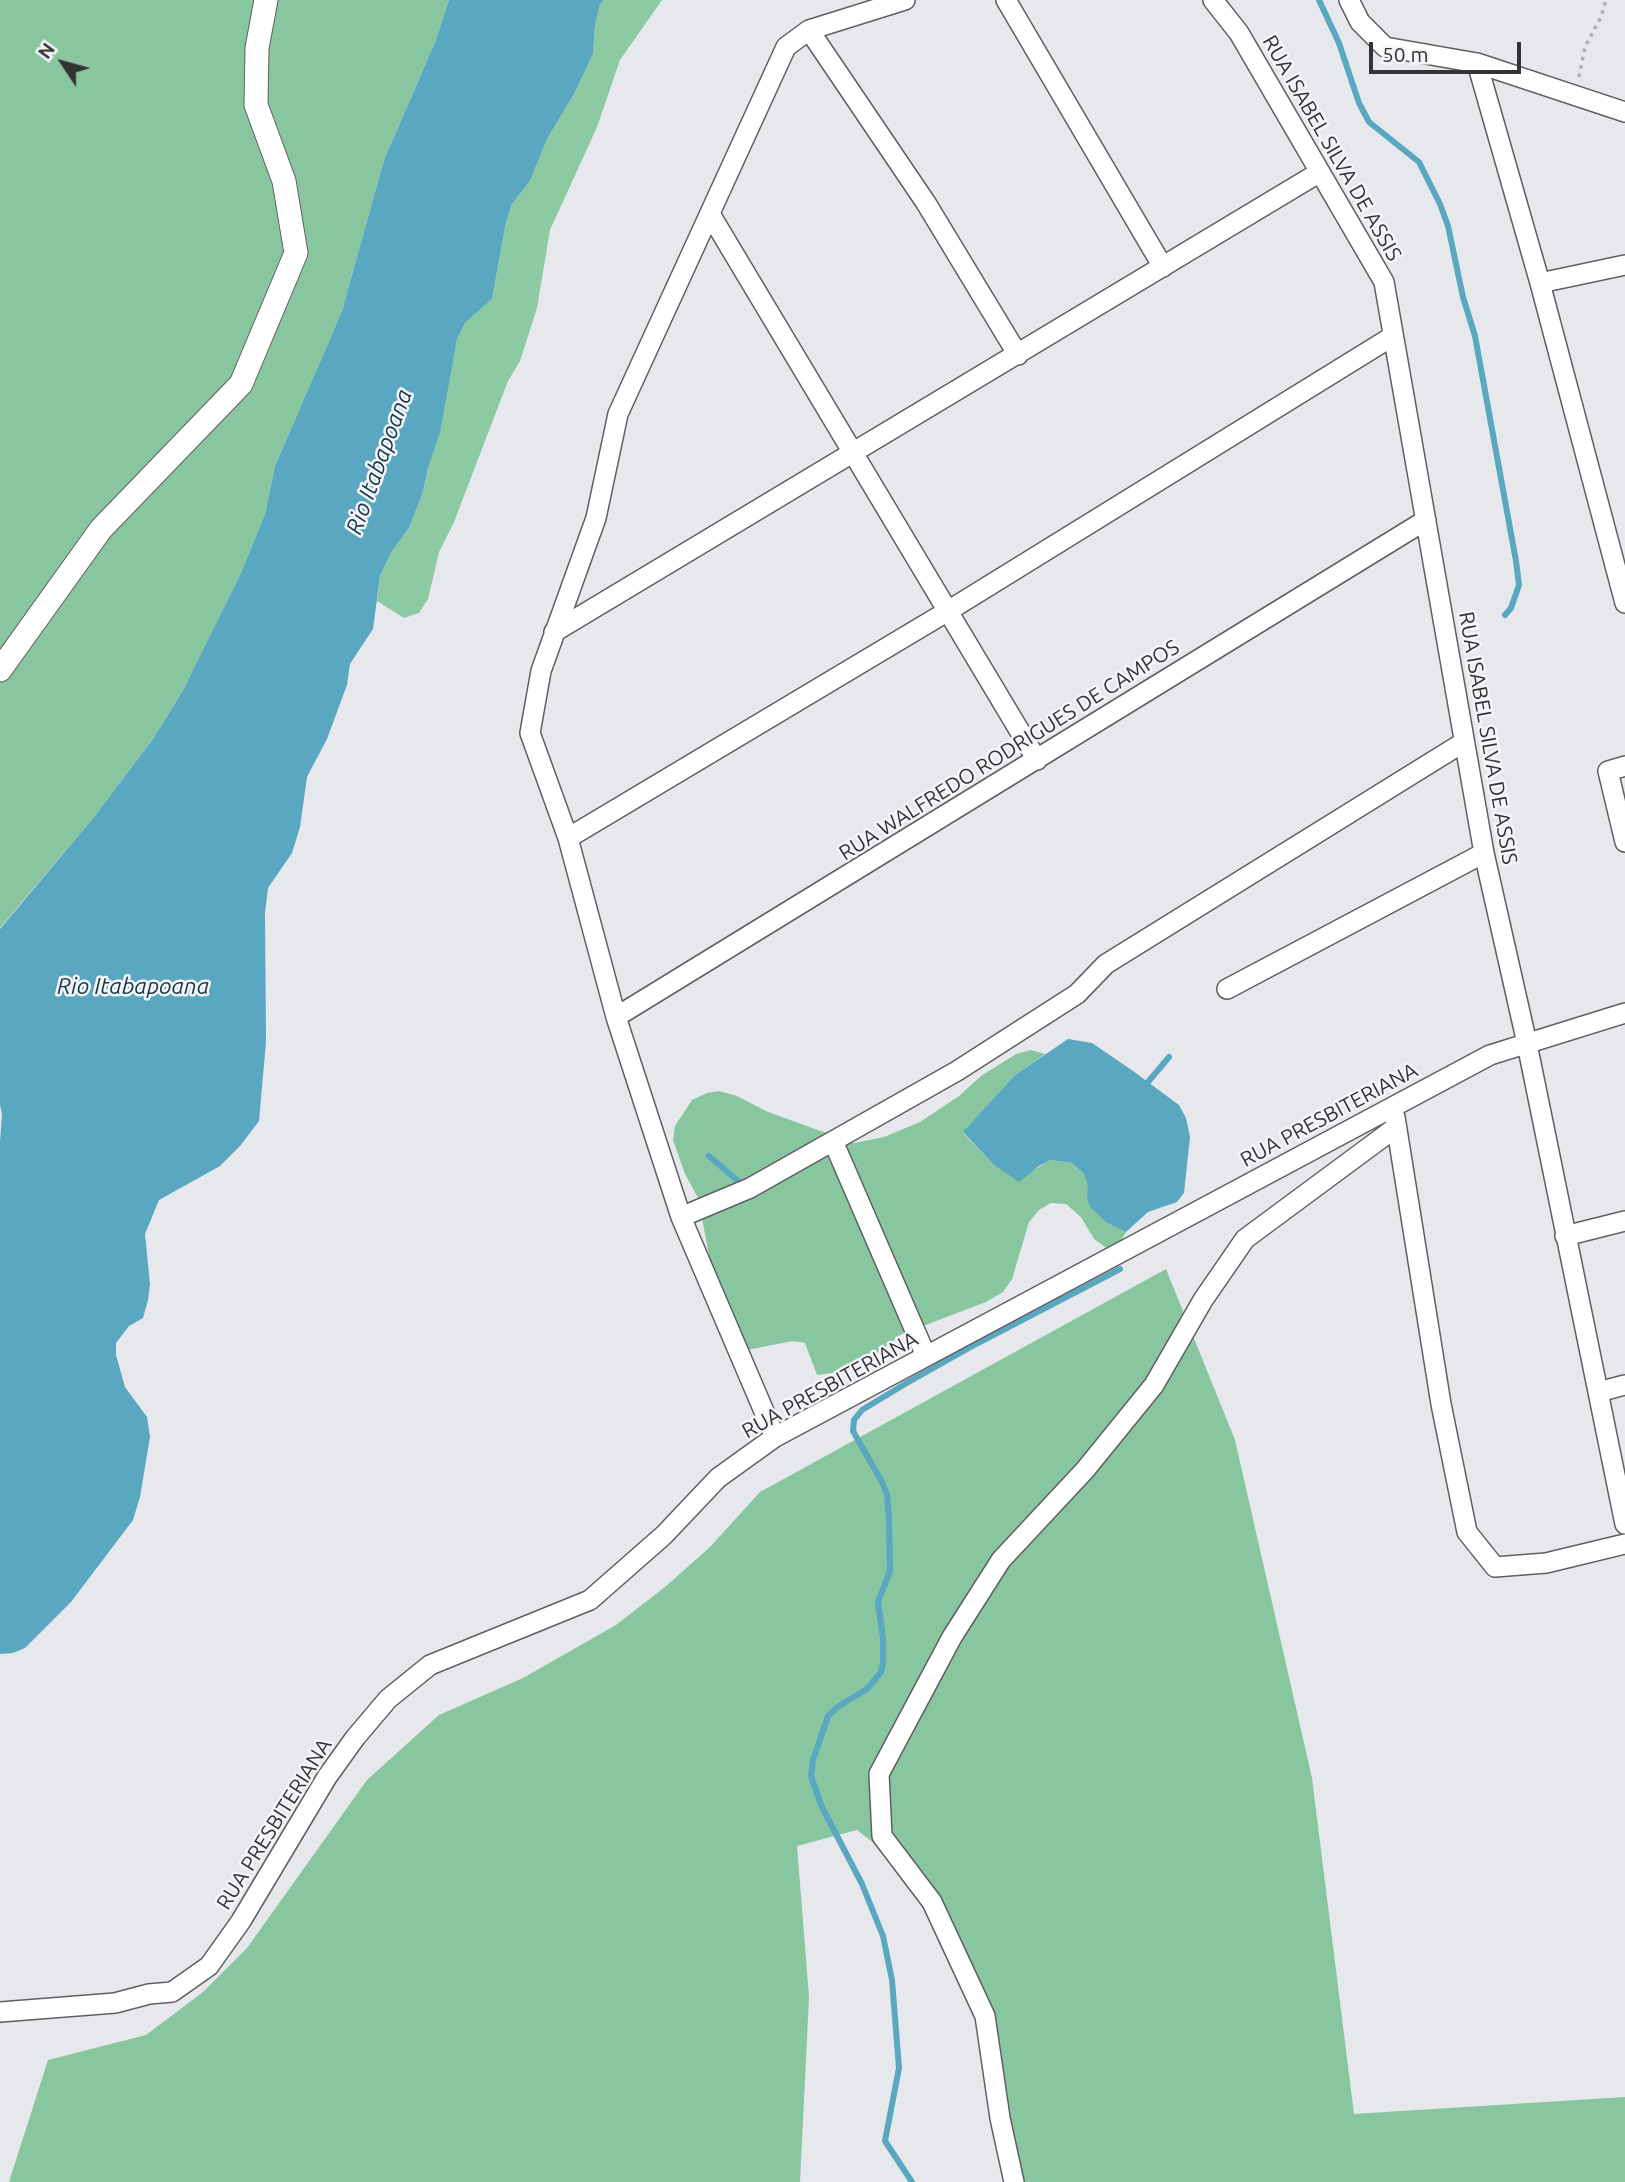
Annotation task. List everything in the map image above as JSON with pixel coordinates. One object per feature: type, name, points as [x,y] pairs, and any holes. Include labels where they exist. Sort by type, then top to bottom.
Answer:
[{"type":"street","points":[[0,670],[101,529],[241,384],[296,253],[284,181],[256,105],[257,48],[266,0]]},
{"type":"street","points":[[775,1437],[681,1217],[616,1017],[568,838],[530,733],[541,671],[596,518],[618,414],[786,47],[809,30],[905,0]]},
{"type":"street","points":[[1006,0],[1163,267]]},
{"type":"street","name":"RUA ISABEL SILVA DE ASSIS","points":[[1213,0],[1239,33],[1384,282],[1484,853],[1625,1524]]},
{"type":"street","points":[[1349,0],[1360,22],[1385,47],[1476,64],[1625,112]]},
{"type":"street","points":[[809,30],[926,203],[1018,355]]},
{"type":"street","points":[[1476,64],[1540,283],[1625,603]]},
{"type":"street","points":[[554,632],[1320,172]]},
{"type":"street","points":[[710,214],[1037,760]]},
{"type":"street","points":[[1540,283],[1625,265]]},
{"type":"street","points":[[568,838],[948,611],[1393,336]]},
{"type":"street","name":"RUA WALFREDO RODRIGUES DE CAMPOS","points":[[616,1017],[1426,520]]},
{"type":"street","points":[[681,1217],[750,1188],[957,1071],[1077,993],[1105,964],[1464,742]]},
{"type":"street","points":[[1625,766],[1608,771],[1625,842]]},
{"type":"street","points":[[1227,989],[1484,853]]},
{"type":"street","name":"RUA PRESBITERIANA","points":[[0,2012],[115,2003],[149,1994],[172,1992],[209,1966],[241,1921],[327,1777],[388,1699],[430,1665],[590,1601],[664,1535],[718,1478],[775,1437],[1490,1055],[1625,1013]]},
{"type":"street","points":[[1395,1105],[1395,1128],[1441,1404],[1467,1532],[1494,1567],[1546,1563],[1625,1544]]},
{"type":"street","points":[[1014,2182],[1000,2118],[985,2016],[932,1902],[883,1836],[879,1773],[952,1637],[1001,1560],[1085,1470],[1154,1385],[1203,1300],[1245,1239],[1395,1128]]},
{"type":"street","points":[[833,1141],[926,1356]]},
{"type":"street","points":[[1565,1236],[1625,1221]]},
{"type":"street","points":[[1598,1392],[1625,1385]]},
{"type":"path","points":[[1575,95],[1586,47],[1601,18],[1606,0]]},
{"type":"green space","points":[[0,0],[449,0],[436,40],[384,160],[342,311],[275,466],[265,514],[241,573],[182,692],[153,739],[94,817],[0,928]]},
{"type":"green space","points":[[604,0],[662,0],[620,60],[597,127],[550,230],[537,308],[520,361],[508,381],[454,522],[439,552],[428,599],[419,613],[404,618],[377,601],[380,576],[392,551],[409,528],[423,492],[457,339],[465,323],[492,299],[506,222],[512,204],[530,181],[547,139],[574,94],[593,54],[595,25],[600,3]]},
{"type":"green space","points":[[1031,1050],[1045,1054],[1015,1075],[963,1133],[993,1164],[1027,1174],[1051,1160],[1072,1163],[1084,1174],[1089,1185],[1087,1197],[1107,1223],[1126,1232],[1117,1248],[1105,1247],[1094,1239],[1081,1217],[1066,1204],[1051,1203],[1039,1210],[1029,1222],[1012,1279],[1003,1292],[986,1302],[902,1334],[879,1352],[839,1372],[817,1375],[805,1343],[793,1341],[747,1350],[719,1307],[698,1198],[685,1174],[673,1140],[675,1126],[692,1100],[719,1091],[854,1143],[884,1137],[920,1122],[959,1096],[981,1076],[1016,1054]]},
{"type":"green space","points":[[1166,1269],[1235,1440],[1312,1778],[1354,2114],[1625,2097],[1625,2182],[1021,2182],[981,2026],[906,1868],[857,1830],[797,1846],[809,1997],[800,2182],[9,2182],[48,2060],[146,2035],[203,1992],[247,1948],[367,1780],[439,1715],[523,1678],[616,1625],[710,1547],[760,1492]]},
{"type":"water","name":"Rio Itabapoana","points":[[449,0],[604,0],[600,4],[595,25],[593,54],[574,94],[547,139],[530,181],[512,204],[506,222],[492,299],[465,323],[457,339],[440,432],[423,492],[409,528],[392,551],[380,576],[373,629],[350,664],[347,685],[327,739],[307,777],[300,827],[292,853],[268,888],[265,913],[266,1042],[259,1121],[220,1166],[159,1200],[145,1234],[150,1284],[148,1300],[143,1318],[129,1326],[116,1343],[116,1355],[125,1387],[147,1417],[150,1437],[140,1497],[133,1520],[71,1602],[25,1648],[0,1654],[0,929],[94,817],[153,739],[182,692],[241,573],[265,514],[275,466],[342,311],[384,160],[436,40]]},
{"type":"water","points":[[1068,1039],[1092,1043],[1179,1105],[1186,1118],[1190,1137],[1184,1193],[1177,1202],[1148,1212],[1126,1232],[1107,1223],[1090,1207],[1084,1174],[1072,1163],[1051,1160],[1019,1182],[993,1164],[963,1132],[1015,1075]]},
{"type":"waterway","points":[[1319,0],[1339,43],[1359,103],[1369,122],[1419,162],[1448,226],[1463,297],[1475,336],[1516,561],[1519,585],[1511,608],[1505,615]]},
{"type":"waterway","points":[[1143,1088],[1169,1057]]},
{"type":"waterway","points":[[709,1156],[738,1181]]},
{"type":"waterway","points":[[912,2182],[885,2141],[899,2068],[892,1980],[883,1936],[862,1884],[821,1805],[811,1776],[813,1760],[828,1716],[867,1689],[881,1672],[883,1663],[878,1602],[890,1571],[887,1495],[853,1431],[854,1420],[862,1410],[905,1384],[1120,1269]]}]
